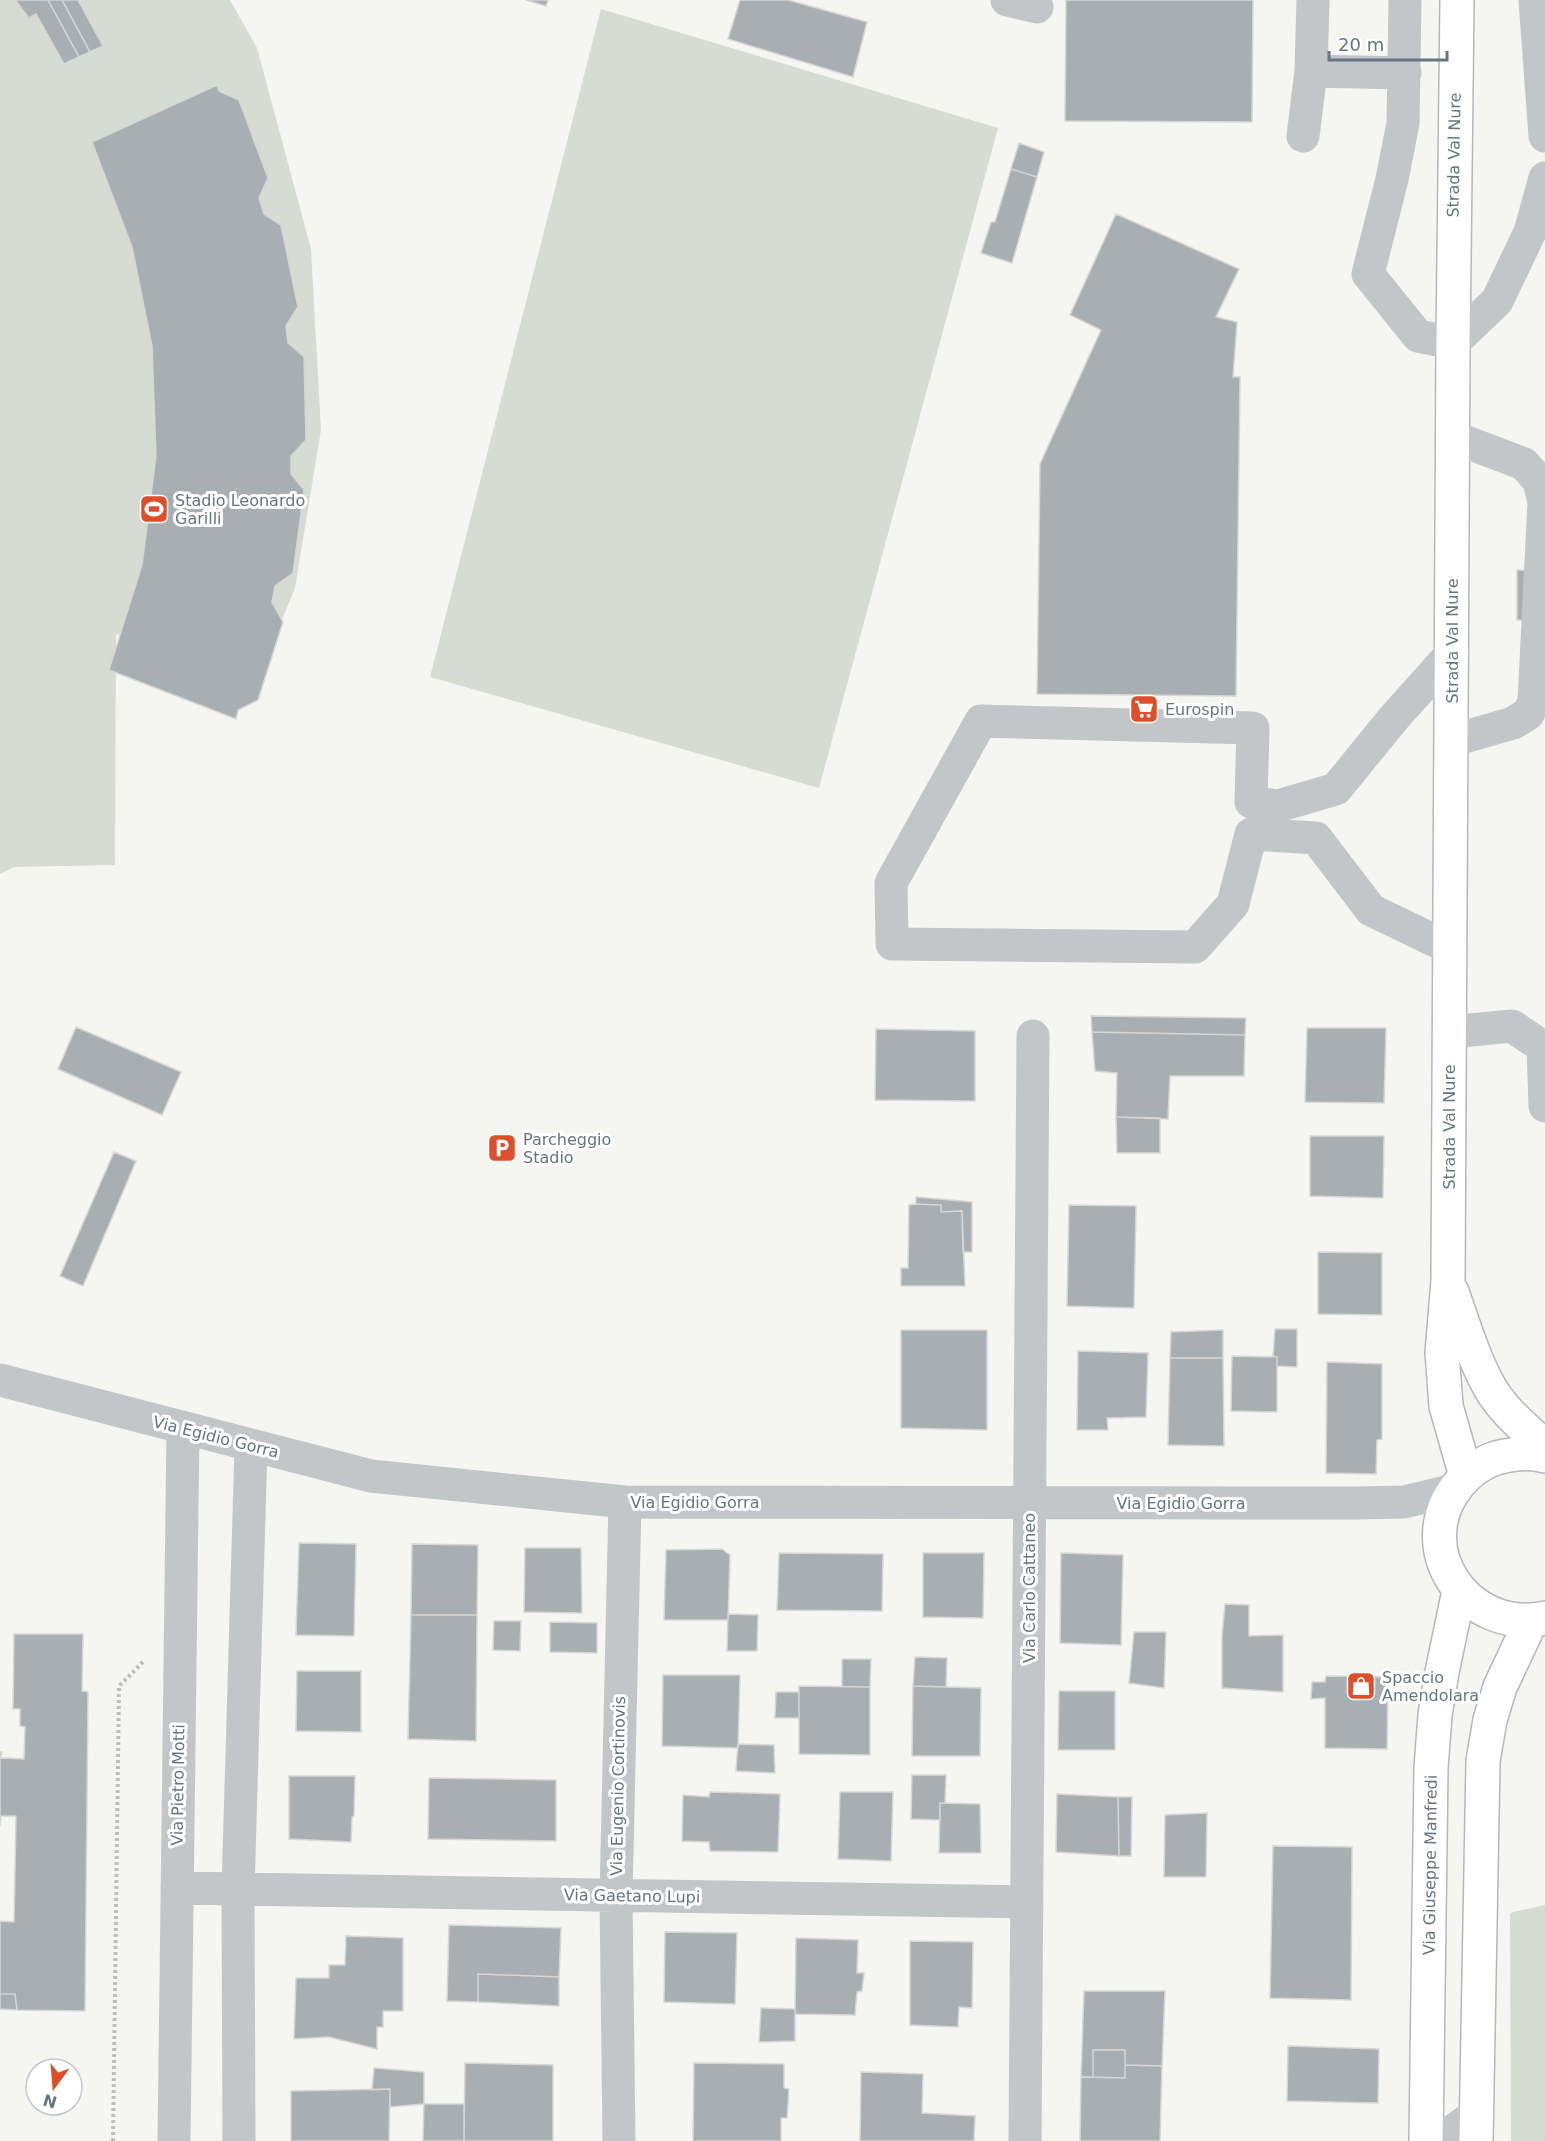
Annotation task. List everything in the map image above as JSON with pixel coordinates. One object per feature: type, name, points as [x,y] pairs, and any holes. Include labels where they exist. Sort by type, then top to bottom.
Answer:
[{"type":"main road","name":"Strada Val Nure","points":[[1456,0],[1448,1281],[1442,1353],[1446,1406],[1460,1483]]},
{"type":"main road","points":[[1448,1281],[1469,1340],[1490,1387],[1518,1422],[1545,1447]]},
{"type":"main road","points":[[1476,2128],[1483,1761],[1490,1720],[1500,1687],[1538,1619],[1504,1619],[1480,1608],[1459,1591],[1447,1571],[1440,1548],[1441,1524],[1445,1507],[1460,1483],[1486,1461],[1511,1454],[1545,1456]]},
{"type":"main road","name":"Via Giuseppe Manfredi","points":[[1426,2141],[1431,1768],[1442,1672],[1459,1591]]},
{"type":"street","points":[[1304,136],[1311,70],[1313,0]]},
{"type":"street","points":[[1406,0],[1403,123],[1392,179],[1368,274],[1418,336],[1453,343],[1497,301],[1530,232],[1545,178]]},
{"type":"street","points":[[1535,0],[1545,136]]},
{"type":"street","points":[[1311,70],[1405,73]]},
{"type":"street","points":[[1451,741],[1513,723],[1528,714],[1534,702],[1544,502],[1539,481],[1524,464],[1453,438]]},
{"type":"street","points":[[1450,948],[1371,910],[1316,838],[1251,834],[1233,903],[1195,947],[892,944],[891,882],[981,721],[1253,728],[1251,802],[1278,806],[1336,789],[1393,719],[1452,653]]},
{"type":"street","points":[[1450,1032],[1512,1026],[1543,1047],[1545,1106]]},
{"type":"street","name":"Via Carlo Cattaneo","points":[[1025,2141],[1033,1036]]},
{"type":"street","name":"Via Egidio Gorra","points":[[0,1380],[371,1476],[625,1502],[1404,1502],[1460,1483]]},
{"type":"street","name":"Via Pietro Motti","points":[[174,2141],[183,1429]]},
{"type":"street","points":[[239,2141],[238,1890],[251,1446]]},
{"type":"street","name":"Via Eugenio Cortinovis","points":[[619,2141],[616,1896],[625,1502]]},
{"type":"street","points":[[1404,1502],[1441,1524]]},
{"type":"street","name":"Via Gaetano Lupi","points":[[177,1888],[1027,1902]]},
{"type":"street","points":[[1439,2141],[1476,2128]]},
{"type":"path","points":[[113,2141],[119,1686],[146,1659]]},
{"type":"shaded area","name":"Stadio Leonardo Garilli","points":[[0,0],[230,0],[257,48],[311,249],[321,430],[295,588],[258,678],[116,634],[115,865],[14,867],[0,874]]},
{"type":"shaded area","points":[[601,9],[998,128],[819,788],[430,677]]},
{"type":"shaded area","points":[[1545,1905],[1545,2141],[1511,2141],[1510,1913]]},
{"type":"building","points":[[15,0],[48,0],[79,57],[64,64],[36,14],[29,18]]},
{"type":"building","points":[[48,0],[62,0],[90,52],[79,57]]},
{"type":"building","points":[[62,0],[78,0],[103,46],[90,52]]},
{"type":"building","points":[[526,0],[548,0],[546,6]]},
{"type":"building","points":[[740,0],[788,0],[867,22],[853,77],[728,39]]},
{"type":"building","points":[[1066,0],[1253,0],[1252,122],[1065,121]]},
{"type":"building","points":[[217,85],[219,91],[239,100],[268,178],[259,198],[264,214],[281,225],[298,307],[286,326],[288,343],[304,357],[306,440],[291,456],[291,474],[304,490],[293,573],[275,586],[272,602],[283,622],[258,700],[238,710],[236,719],[109,670],[142,565],[156,456],[152,346],[132,247],[92,142]]},
{"type":"building","points":[[1019,143],[1044,152],[1037,177],[1011,169]]},
{"type":"building","points":[[1011,169],[1037,177],[1012,263],[981,253],[991,222],[995,222]]},
{"type":"building","points":[[1116,214],[1239,269],[1216,317],[1237,322],[1233,377],[1240,377],[1236,696],[1037,694],[1040,464],[1101,330],[1070,315]]},
{"type":"building","points":[[1517,570],[1545,571],[1545,620],[1517,620]]},
{"type":"building","points":[[1091,1016],[1246,1018],[1245,1035],[1092,1032]]},
{"type":"building","points":[[76,1027],[181,1072],[162,1115],[58,1069]]},
{"type":"building","points":[[1307,1028],[1386,1028],[1384,1103],[1305,1102]]},
{"type":"building","points":[[876,1029],[975,1031],[975,1101],[875,1100]]},
{"type":"building","points":[[1092,1032],[1245,1035],[1244,1076],[1170,1076],[1168,1119],[1116,1117],[1117,1073],[1095,1071]]},
{"type":"building","points":[[1116,1117],[1160,1118],[1160,1153],[1117,1153]]},
{"type":"building","points":[[1310,1136],[1384,1136],[1383,1198],[1310,1196]]},
{"type":"building","points":[[114,1152],[136,1161],[83,1286],[60,1276]]},
{"type":"building","points":[[916,1197],[972,1202],[972,1252],[963,1252],[962,1211],[941,1212],[941,1205],[916,1204]]},
{"type":"building","points":[[909,1205],[941,1205],[941,1212],[962,1211],[965,1286],[901,1286],[901,1268],[908,1268]]},
{"type":"building","points":[[1069,1205],[1136,1206],[1134,1308],[1067,1306]]},
{"type":"building","points":[[1318,1252],[1382,1253],[1382,1315],[1318,1314]]},
{"type":"building","points":[[1275,1329],[1297,1329],[1297,1367],[1277,1366],[1277,1357],[1273,1356]]},
{"type":"building","points":[[901,1330],[987,1330],[987,1430],[901,1428]]},
{"type":"building","points":[[1223,1330],[1223,1358],[1170,1358],[1171,1332]]},
{"type":"building","points":[[1078,1351],[1148,1353],[1146,1417],[1107,1418],[1108,1430],[1077,1430]]},
{"type":"building","points":[[1232,1356],[1277,1357],[1277,1412],[1231,1411]]},
{"type":"building","points":[[1170,1358],[1223,1358],[1224,1446],[1168,1445]]},
{"type":"building","points":[[1327,1362],[1382,1364],[1382,1439],[1377,1440],[1376,1474],[1326,1473]]},
{"type":"building","points":[[299,1543],[356,1544],[354,1636],[296,1635]]},
{"type":"building","points":[[412,1544],[478,1545],[477,1615],[411,1615]]},
{"type":"building","points":[[525,1548],[581,1548],[582,1613],[524,1612]]},
{"type":"building","points":[[722,1549],[730,1555],[728,1620],[664,1620],[666,1550]]},
{"type":"building","points":[[779,1553],[883,1554],[882,1611],[777,1610]]},
{"type":"building","points":[[923,1553],[984,1553],[983,1618],[923,1617]]},
{"type":"building","points":[[1061,1553],[1123,1555],[1121,1645],[1060,1643]]},
{"type":"building","points":[[1225,1604],[1249,1605],[1249,1636],[1283,1635],[1283,1692],[1222,1688],[1222,1635]]},
{"type":"building","points":[[728,1614],[758,1615],[757,1651],[727,1651]]},
{"type":"building","points":[[411,1615],[477,1615],[476,1741],[408,1739]]},
{"type":"building","points":[[494,1621],[521,1621],[520,1651],[493,1650]]},
{"type":"building","points":[[550,1622],[597,1623],[597,1653],[550,1652]]},
{"type":"building","points":[[1134,1632],[1166,1632],[1164,1688],[1129,1683]]},
{"type":"building","points":[[14,1634],[83,1634],[82,1691],[88,1692],[85,2011],[17,2010],[15,1994],[0,1994],[0,1921],[14,1922],[16,1816],[1,1816],[0,1826],[0,1752],[2,1752],[1,1758],[24,1759],[25,1727],[20,1726],[20,1709],[13,1709]]},
{"type":"building","points":[[915,1657],[947,1658],[946,1687],[913,1686]]},
{"type":"building","points":[[842,1659],[871,1659],[870,1687],[842,1687]]},
{"type":"building","points":[[297,1671],[361,1671],[361,1732],[296,1731]]},
{"type":"building","points":[[663,1675],[740,1675],[738,1748],[662,1746]]},
{"type":"building","points":[[1326,1676],[1388,1677],[1387,1749],[1325,1748],[1325,1698],[1311,1699],[1312,1682],[1325,1682]]},
{"type":"building","points":[[799,1686],[870,1687],[870,1755],[799,1754]]},
{"type":"building","points":[[913,1686],[981,1688],[980,1756],[912,1756]]},
{"type":"building","points":[[1059,1691],[1115,1691],[1115,1750],[1058,1750]]},
{"type":"building","points":[[776,1692],[799,1692],[799,1718],[775,1718]]},
{"type":"building","points":[[738,1744],[774,1745],[775,1773],[736,1771]]},
{"type":"building","points":[[912,1775],[946,1775],[945,1803],[940,1803],[940,1820],[911,1819]]},
{"type":"building","points":[[289,1776],[355,1776],[351,1842],[289,1839]]},
{"type":"building","points":[[429,1778],[556,1780],[556,1841],[428,1839]]},
{"type":"building","points":[[710,1792],[780,1794],[778,1852],[710,1851],[709,1842],[682,1841],[683,1795],[709,1797]]},
{"type":"building","points":[[840,1792],[893,1792],[891,1861],[838,1859]]},
{"type":"building","points":[[1057,1794],[1118,1797],[1119,1856],[1056,1852]]},
{"type":"building","points":[[1118,1797],[1132,1797],[1131,1856],[1119,1856]]},
{"type":"building","points":[[940,1803],[980,1804],[981,1853],[939,1853]]},
{"type":"building","points":[[1207,1813],[1206,1877],[1164,1877],[1165,1815]]},
{"type":"building","points":[[1273,1846],[1352,1847],[1351,2000],[1270,1998]]},
{"type":"building","points":[[449,1925],[561,1928],[559,1977],[478,1974],[478,2002],[447,2001]]},
{"type":"building","points":[[665,1932],[737,1933],[735,2004],[664,2002]]},
{"type":"building","points":[[346,1936],[403,1938],[403,2011],[383,2011],[383,2027],[377,2027],[377,2049],[329,2037],[294,2039],[296,1978],[329,1978],[329,1965],[345,1965]]},
{"type":"building","points":[[796,1938],[858,1940],[857,1973],[864,1973],[862,1991],[857,1992],[855,2015],[795,2014]]},
{"type":"building","points":[[910,1941],[973,1942],[972,2008],[959,2007],[958,2027],[910,2025]]},
{"type":"building","points":[[478,1974],[559,1977],[559,2006],[478,2002]]},
{"type":"building","points":[[1084,1991],[1165,1991],[1162,2066],[1125,2065],[1125,2050],[1093,2050],[1093,2077],[1081,2077]]},
{"type":"building","points":[[0,1994],[15,1994],[17,2010],[0,2009]]},
{"type":"building","points":[[761,2008],[795,2009],[795,2041],[759,2042]]},
{"type":"building","points":[[1288,2046],[1379,2049],[1378,2103],[1287,2101]]},
{"type":"building","points":[[1093,2050],[1125,2050],[1125,2078],[1093,2077]]},
{"type":"building","points":[[465,2063],[553,2065],[553,2141],[464,2141]]},
{"type":"building","points":[[694,2063],[784,2064],[784,2088],[789,2089],[787,2118],[781,2118],[781,2141],[693,2141]]},
{"type":"building","points":[[1125,2065],[1162,2066],[1160,2141],[1080,2141],[1081,2077],[1125,2078]]},
{"type":"building","points":[[374,2068],[424,2072],[424,2104],[390,2107],[390,2089],[372,2090]]},
{"type":"building","points":[[861,2072],[923,2074],[922,2113],[975,2116],[974,2141],[860,2141]]},
{"type":"building","points":[[390,2089],[389,2141],[291,2141],[291,2091]]},
{"type":"building","points":[[424,2104],[464,2104],[464,2141],[423,2141]]},
{"type":"place","name":"Stadio Leonardo Garilli","points":[[154,509]]},
{"type":"place","name":"Eurospin","points":[[1144,709]]},
{"type":"place","name":"Parcheggio Stadio","points":[[502,1148]]},
{"type":"place","name":"Spaccio Amendolara","points":[[1361,1686]]}]
